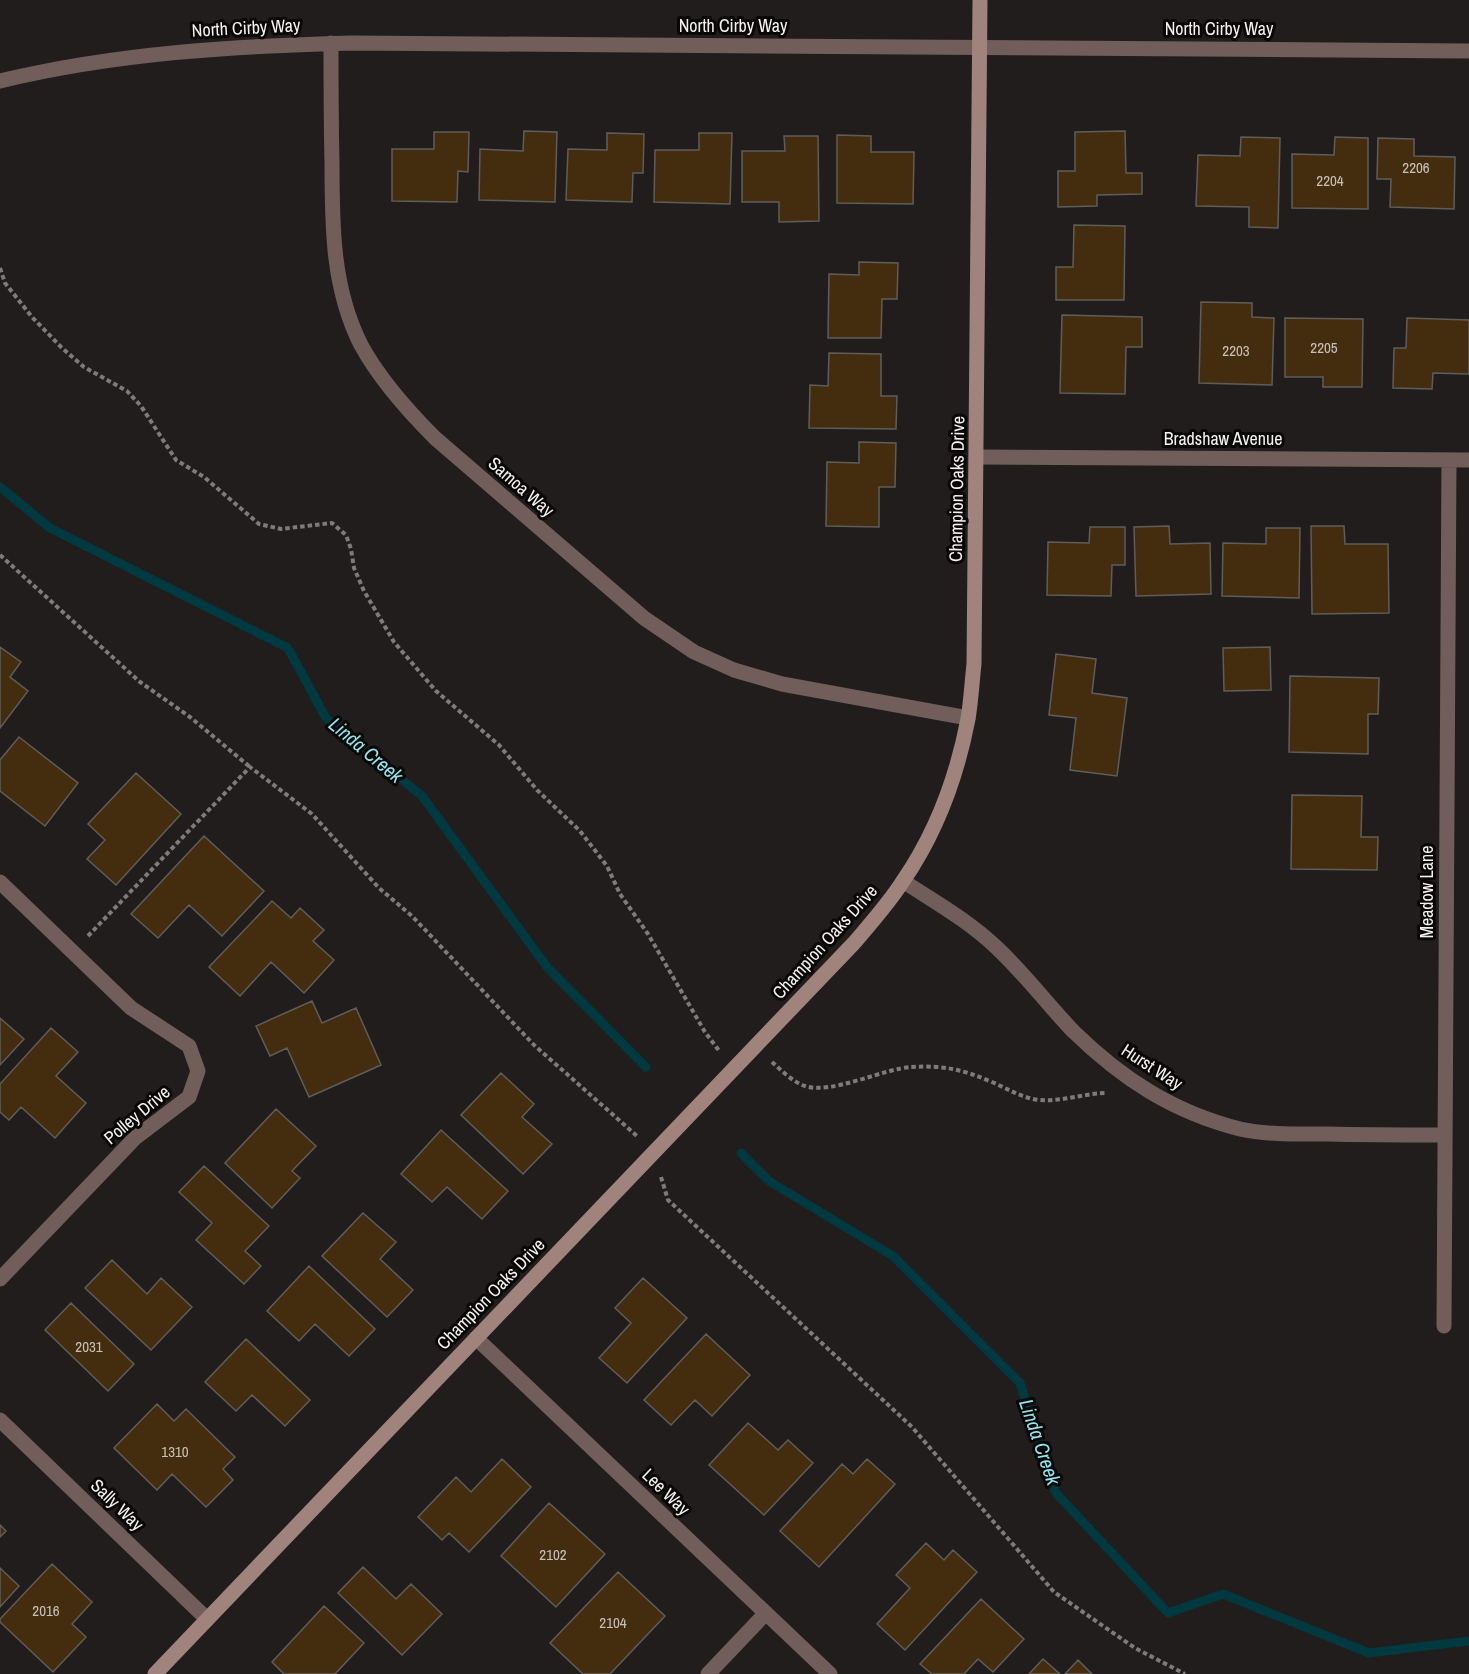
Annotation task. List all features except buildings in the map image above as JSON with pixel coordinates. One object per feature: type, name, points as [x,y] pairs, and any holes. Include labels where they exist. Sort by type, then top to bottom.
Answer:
[{"type":"street","name":"Champion Oaks Drive","points":[[155,1674],[854,943],[903,881],[925,844],[944,804],[958,761],[968,718],[975,643],[980,0]]},
{"type":"street","name":"North Cirby Way","points":[[0,81],[105,60],[201,49],[331,43],[1469,51]]},
{"type":"street","name":"Samoa Way","points":[[331,43],[332,218],[339,283],[348,314],[362,346],[383,380],[407,410],[435,438],[644,618],[693,652],[734,670],[782,684],[968,718]]},
{"type":"street","name":"Bradshaw Avenue","points":[[977,457],[1469,460]]},
{"type":"street","name":"Meadow Lane","points":[[1444,1326],[1449,460]]},
{"type":"street","name":"Hurst Way","points":[[903,881],[969,924],[995,945],[1072,1030],[1111,1066],[1147,1092],[1193,1114],[1242,1129],[1297,1134],[1445,1135]]},
{"type":"street","name":"Polley Drive","points":[[0,882],[131,1008],[189,1046],[198,1071],[189,1097],[135,1138],[0,1279]]},
{"type":"street","name":"Lee Way","points":[[476,1338],[830,1674]]},
{"type":"street","name":"Sally Way","points":[[0,1420],[207,1619]]},
{"type":"street","points":[[708,1674],[766,1613]]},
{"type":"path","points":[[0,268],[5,283],[32,317],[62,348],[84,368],[127,391],[141,406],[176,460],[204,477],[259,524],[281,529],[332,523],[346,535],[354,568],[364,591],[394,642],[436,691],[499,745],[537,790],[580,831],[607,866],[620,894],[648,934],[705,1032],[733,1069]]},
{"type":"path","points":[[0,555],[140,682],[190,717],[312,814],[379,888],[412,916],[534,1045],[654,1152],[668,1200],[912,1427],[1054,1592],[1135,1648],[1185,1674]]},
{"type":"path","points":[[72,951],[250,767]]},
{"type":"path","points":[[754,1048],[794,1080],[807,1087],[865,1079],[910,1067],[932,1067],[954,1068],[1020,1095],[1040,1100],[1097,1093],[1147,1092]]},
{"type":"waterway","name":"Linda Creek","points":[[0,487],[50,528],[288,648],[326,718],[422,796],[547,967],[646,1067]]},
{"type":"waterway","name":"Linda Creek","points":[[741,1153],[769,1181],[893,1256],[1020,1383],[1056,1493],[1168,1613],[1223,1594],[1369,1653],[1469,1641]]}]
